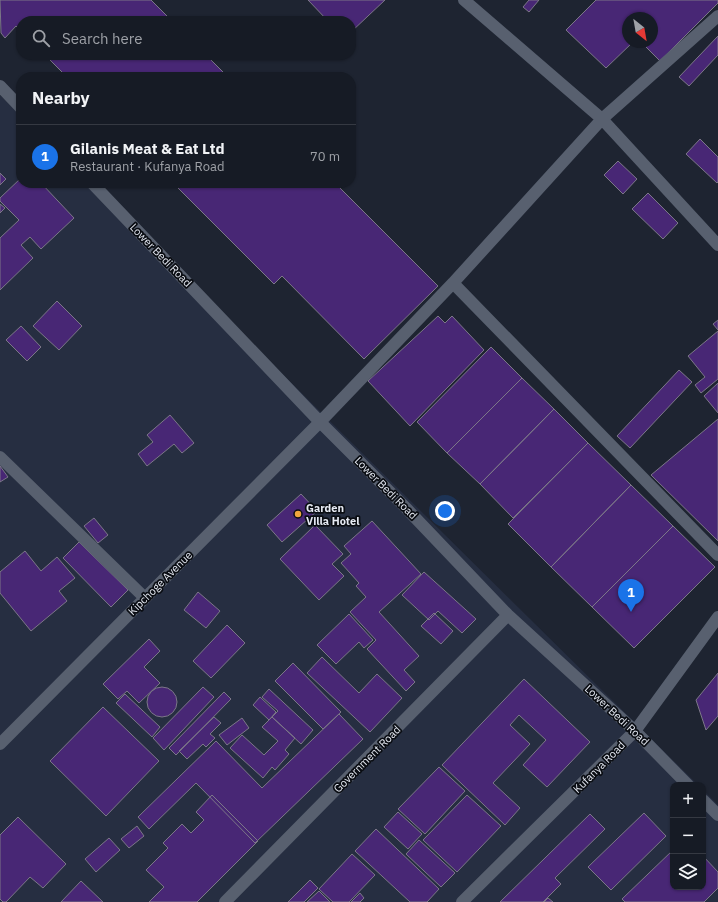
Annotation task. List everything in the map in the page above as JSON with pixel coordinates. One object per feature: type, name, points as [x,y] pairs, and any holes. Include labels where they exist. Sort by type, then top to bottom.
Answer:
[{"type":"street","points":[[464,0],[602,119],[718,245]]},
{"type":"street","name":"Kipchoge Avenue","points":[[0,744],[320,422],[454,283],[602,119],[718,16]]},
{"type":"street","points":[[0,86],[16,103]]},
{"type":"street","name":"Lower Bedi Road","points":[[97,188],[320,422],[406,508],[508,615],[635,731],[685,782]]},
{"type":"street","points":[[454,283],[718,555]]},
{"type":"street","points":[[0,458],[145,598]]},
{"type":"street","name":"Government Road","points":[[225,902],[508,615]]},
{"type":"street","name":"Kufanya Road","points":[[462,902],[635,731],[718,617]]},
{"type":"street","points":[[706,803],[718,815]]},
{"type":"shaded area","points":[[0,95],[16,111],[16,188],[94,188],[695,782],[670,782],[670,890],[706,890],[706,793],[718,805],[718,902],[0,902]]},
{"type":"building","points":[[0,0],[151,0],[167,16],[16,16],[16,26],[5,38],[1,33]]},
{"type":"building","points":[[308,0],[385,0],[356,27],[356,16],[323,16]]},
{"type":"building","points":[[529,0],[539,0],[529,12],[523,7]]},
{"type":"building","points":[[596,0],[718,0],[718,3],[660,61],[647,48],[658,48],[658,12],[622,12],[622,48],[627,48],[606,68],[566,30]]},
{"type":"building","points":[[718,36],[718,55],[689,86],[679,77]]},
{"type":"building","points":[[50,60],[211,60],[223,72],[62,72]]},
{"type":"building","points":[[700,139],[718,157],[717,183],[686,154]]},
{"type":"building","points":[[618,161],[637,179],[623,194],[604,175]]},
{"type":"building","points":[[0,173],[6,179],[0,185]]},
{"type":"building","points":[[16,183],[16,188],[46,188],[74,218],[41,249],[30,237],[21,245],[33,258],[0,290],[0,238],[19,220],[0,201],[0,198]]},
{"type":"building","points":[[178,188],[340,188],[438,286],[364,359],[282,276],[274,284]]},
{"type":"building","points":[[648,193],[678,223],[663,239],[632,209]]},
{"type":"building","points":[[0,204],[5,208],[0,213]]},
{"type":"building","points":[[57,301],[82,326],[59,350],[33,326]]},
{"type":"building","points":[[438,316],[445,323],[452,316],[484,350],[410,426],[368,381]]},
{"type":"building","points":[[718,320],[718,330],[713,324]]},
{"type":"building","points":[[21,326],[41,347],[27,361],[6,340]]},
{"type":"building","points":[[718,331],[718,379],[701,393],[695,385],[705,377],[688,356]]},
{"type":"building","points":[[491,347],[522,378],[447,453],[417,422]]},
{"type":"building","points":[[679,370],[692,382],[630,448],[617,436]]},
{"type":"building","points":[[522,378],[554,409],[480,484],[447,453]]},
{"type":"building","points":[[718,383],[718,413],[704,396]]},
{"type":"building","points":[[554,409],[588,443],[513,518],[480,484]]},
{"type":"building","points":[[170,415],[194,443],[182,453],[174,444],[147,466],[138,454],[153,442],[147,435]]},
{"type":"building","points":[[718,419],[718,541],[651,475]]},
{"type":"building","points":[[588,443],[631,485],[551,567],[508,524]]},
{"type":"building","points":[[0,466],[8,477],[0,482]]},
{"type":"building","points":[[631,485],[673,526],[592,607],[551,567]]},
{"type":"building","points":[[301,494],[317,511],[282,542],[267,525]]},
{"type":"building","points":[[94,518],[108,535],[98,543],[84,526]]},
{"type":"building","points":[[372,521],[421,574],[379,612],[419,656],[404,670],[415,682],[406,691],[367,649],[376,640],[350,612],[366,597],[356,586],[359,583],[341,563],[351,554],[344,546]]},
{"type":"building","points":[[315,525],[343,554],[332,564],[344,576],[319,600],[280,559]]},
{"type":"building","points":[[673,526],[715,567],[634,648],[592,607]]},
{"type":"building","points":[[79,542],[128,590],[111,607],[63,558]]},
{"type":"building","points":[[25,551],[41,571],[57,557],[75,578],[59,591],[67,601],[31,631],[0,593],[0,572]]},
{"type":"building","points":[[424,572],[476,619],[462,633],[438,611],[429,620],[402,595]]},
{"type":"building","points":[[198,592],[220,611],[206,628],[184,610]]},
{"type":"building","points":[[434,613],[453,631],[441,644],[421,626]]},
{"type":"building","points":[[349,614],[373,640],[364,648],[359,642],[336,664],[317,645]]},
{"type":"building","points":[[227,625],[245,643],[211,678],[193,661]]},
{"type":"building","points":[[149,639],[160,651],[144,667],[160,683],[139,703],[127,691],[118,699],[103,684]]},
{"type":"building","points":[[322,657],[359,693],[377,674],[402,698],[370,732],[307,673]]},
{"type":"building","points":[[293,663],[341,712],[323,729],[275,681]]},
{"type":"building","points":[[718,673],[718,716],[706,730],[696,700]]},
{"type":"building","points":[[524,679],[590,742],[547,787],[523,765],[546,740],[519,715],[510,725],[530,744],[493,783],[520,808],[505,825],[442,765]]},
{"type":"building","points":[[162,687],[173,691],[177,702],[173,713],[162,717],[151,713],[147,702],[151,691]]},
{"type":"building","points":[[203,687],[214,697],[164,750],[153,738]]},
{"type":"building","points":[[269,689],[313,730],[301,744],[272,717],[278,711],[262,697]]},
{"type":"building","points":[[224,692],[231,699],[176,755],[169,748]]},
{"type":"building","points":[[125,694],[160,727],[152,737],[116,703]]},
{"type":"building","points":[[260,697],[276,712],[269,720],[253,705]]},
{"type":"building","points":[[103,707],[159,761],[106,816],[50,761]]},
{"type":"building","points":[[339,714],[363,739],[255,843],[196,783],[149,829],[138,817],[216,741],[262,788]]},
{"type":"building","points":[[214,717],[221,723],[210,734],[215,738],[206,747],[203,744],[187,759],[179,751]]},
{"type":"building","points":[[272,717],[295,738],[285,750],[289,754],[275,770],[272,767],[263,778],[230,748],[242,735],[264,755],[278,741],[262,727]]},
{"type":"building","points":[[242,718],[249,728],[227,745],[219,735]]},
{"type":"building","points":[[439,767],[465,791],[425,834],[398,809]]},
{"type":"building","points":[[212,795],[258,841],[197,902],[149,902],[164,887],[146,870],[168,848],[163,843],[182,824],[191,833],[204,820],[196,812]]},
{"type":"building","points":[[467,795],[501,826],[457,872],[423,840]]},
{"type":"building","points":[[398,812],[422,834],[408,849],[384,827]]},
{"type":"building","points":[[644,813],[666,836],[611,890],[588,867]]},
{"type":"building","points":[[590,814],[605,829],[555,878],[561,884],[543,902],[500,902]]},
{"type":"building","points":[[18,817],[66,864],[43,888],[30,877],[6,902],[3,902],[0,899],[0,835]]},
{"type":"building","points":[[137,826],[144,836],[129,848],[121,839]]},
{"type":"building","points":[[376,829],[439,889],[427,902],[410,902],[355,851]]},
{"type":"building","points":[[109,838],[120,850],[96,872],[85,859]]},
{"type":"building","points":[[419,840],[455,873],[441,887],[406,854]]},
{"type":"building","points":[[670,853],[670,890],[706,890],[706,859],[718,872],[718,888],[704,902],[625,902],[622,899]]},
{"type":"building","points":[[352,854],[375,875],[349,902],[333,902],[319,889]]},
{"type":"building","points":[[310,880],[318,888],[304,902],[288,902]]},
{"type":"building","points":[[81,881],[103,902],[61,902]]},
{"type":"building","points":[[319,891],[330,902],[307,902]]},
{"type":"building","points":[[360,893],[364,898],[360,902],[351,902]]},
{"type":"building","points":[[548,898],[553,902],[544,902]]},
{"type":"place","name":"Garden Villa Hotel","points":[[298,514]]},
{"type":"place","name":"Gilanis Meat & Eat Ltd","points":[[631,612]]}]
